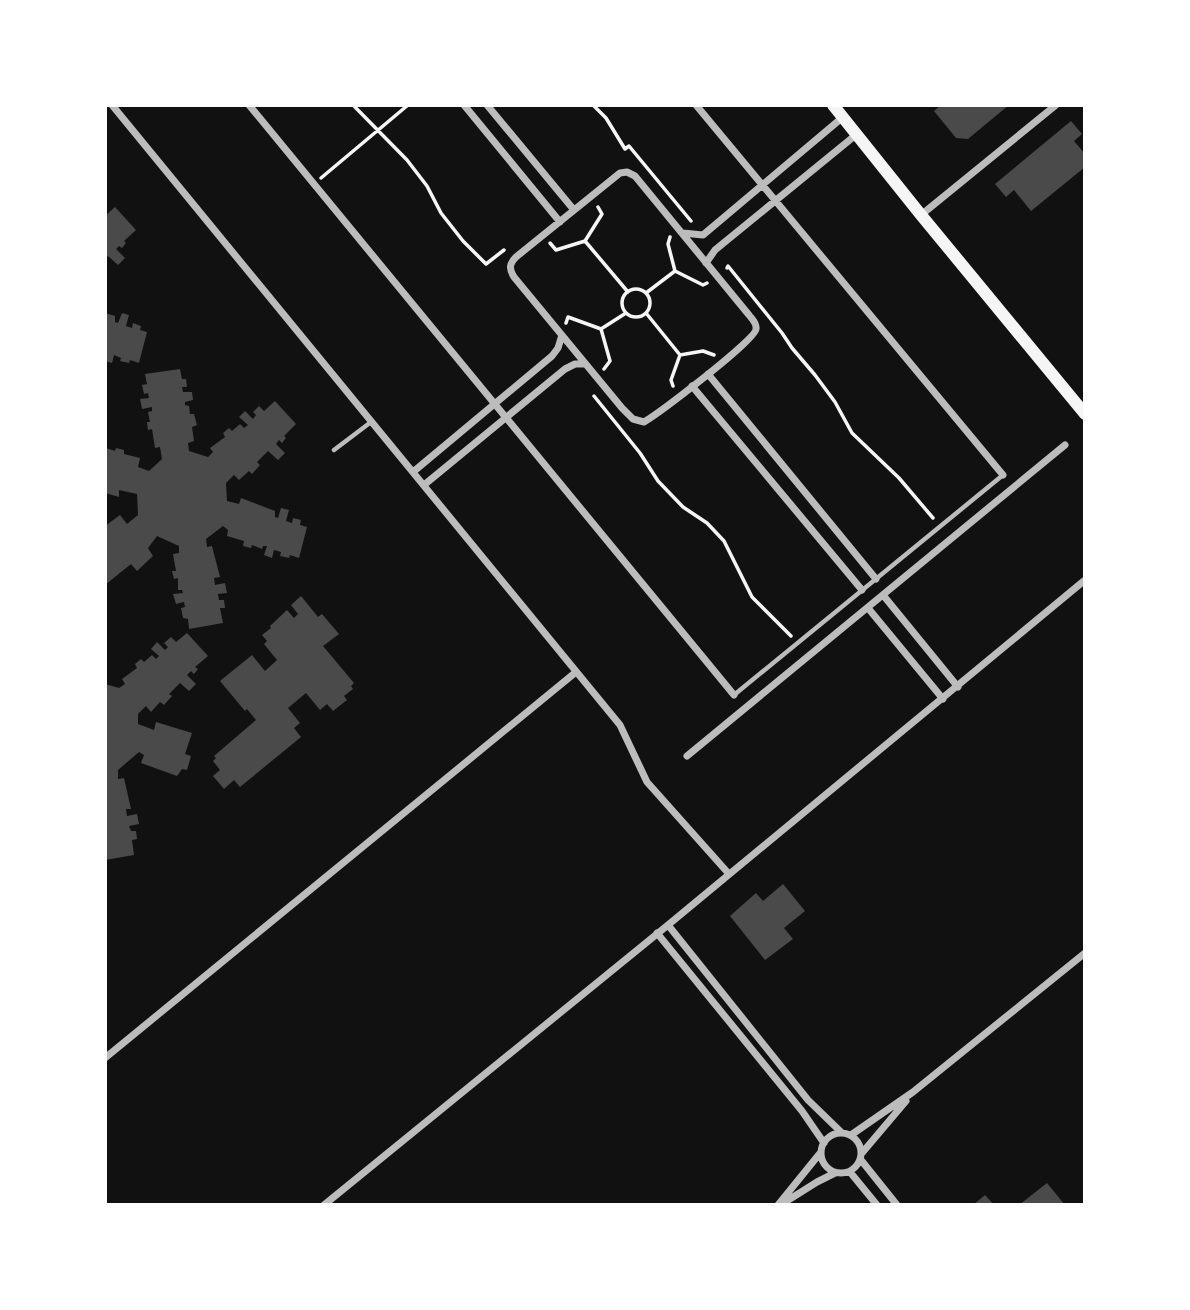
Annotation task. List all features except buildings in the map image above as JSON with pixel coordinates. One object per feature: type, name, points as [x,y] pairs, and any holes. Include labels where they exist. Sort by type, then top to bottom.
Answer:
[{"type":"main road","points":[[834,105],[1085,414]]},
{"type":"street","points":[[112,105],[620,725],[647,782],[729,874]]},
{"type":"street","points":[[249,105],[734,695]]},
{"type":"street","points":[[464,105],[560,222]]},
{"type":"street","points":[[487,105],[574,210]]},
{"type":"street","points":[[696,105],[1003,475]]},
{"type":"street","points":[[921,215],[1056,105]]},
{"type":"street","points":[[683,233],[703,234],[843,117]]},
{"type":"street","points":[[706,262],[715,250],[857,134]]},
{"type":"street","points":[[620,173],[631,173],[756,325],[756,332],[726,360],[648,420],[640,422],[633,419],[585,364],[510,269],[512,261],[560,222],[620,173]]},
{"type":"street","points":[[413,472],[552,356],[562,335]]},
{"type":"street","points":[[424,485],[565,369],[575,364],[585,364]]},
{"type":"street","points":[[708,374],[876,579]]},
{"type":"street","points":[[692,386],[862,590]]},
{"type":"street","points":[[687,756],[1065,445]]},
{"type":"street","points":[[780,491],[794,479]]},
{"type":"street","points":[[324,1205],[1085,580]]},
{"type":"street","points":[[883,595],[958,687]]},
{"type":"street","points":[[868,608],[943,699]]},
{"type":"street","points":[[105,1058],[576,672]]},
{"type":"street","points":[[667,925],[808,1100],[841,1132],[851,1135],[859,1142],[861,1156],[897,1205]]},
{"type":"street","points":[[657,933],[802,1111],[822,1148],[824,1164],[835,1173]]},
{"type":"street","points":[[851,1135],[913,1092],[1085,953]]},
{"type":"street","points":[[779,1205],[835,1173],[855,1169],[876,1134],[913,1092]]},
{"type":"street","points":[[779,1205],[831,1135],[841,1132]]},
{"type":"street","points":[[850,1172],[877,1205]]},
{"type":"lane","points":[[334,450],[371,422]]},
{"type":"lane","points":[[734,695],[1003,475]]},
{"type":"path","points":[[353,105],[414,169],[427,186],[441,213],[486,264],[505,249]]},
{"type":"path","points":[[314,184],[408,105]]},
{"type":"path","points":[[543,235],[556,250],[585,241],[602,214],[592,196]]},
{"type":"path","points":[[674,271],[668,244],[671,236],[683,233]]},
{"type":"path","points":[[585,241],[628,292]]},
{"type":"path","points":[[674,271],[703,285],[718,277],[728,266],[816,375],[852,433],[899,478],[940,527]]},
{"type":"path","points":[[646,293],[674,271]]},
{"type":"path","points":[[638,290],[646,293],[650,302],[649,310],[637,317],[626,313],[622,304],[628,292],[638,290]]},
{"type":"path","points":[[601,329],[626,313]]},
{"type":"path","points":[[646,313],[680,355]]},
{"type":"path","points":[[562,335],[568,317],[601,329]]},
{"type":"path","points":[[601,329],[610,361],[598,379],[587,388],[640,453],[658,481],[682,507],[707,523],[724,541],[752,597],[798,643]]},
{"type":"path","points":[[680,355],[703,351],[726,360]]},
{"type":"path","points":[[676,399],[671,380],[680,355]]}]
